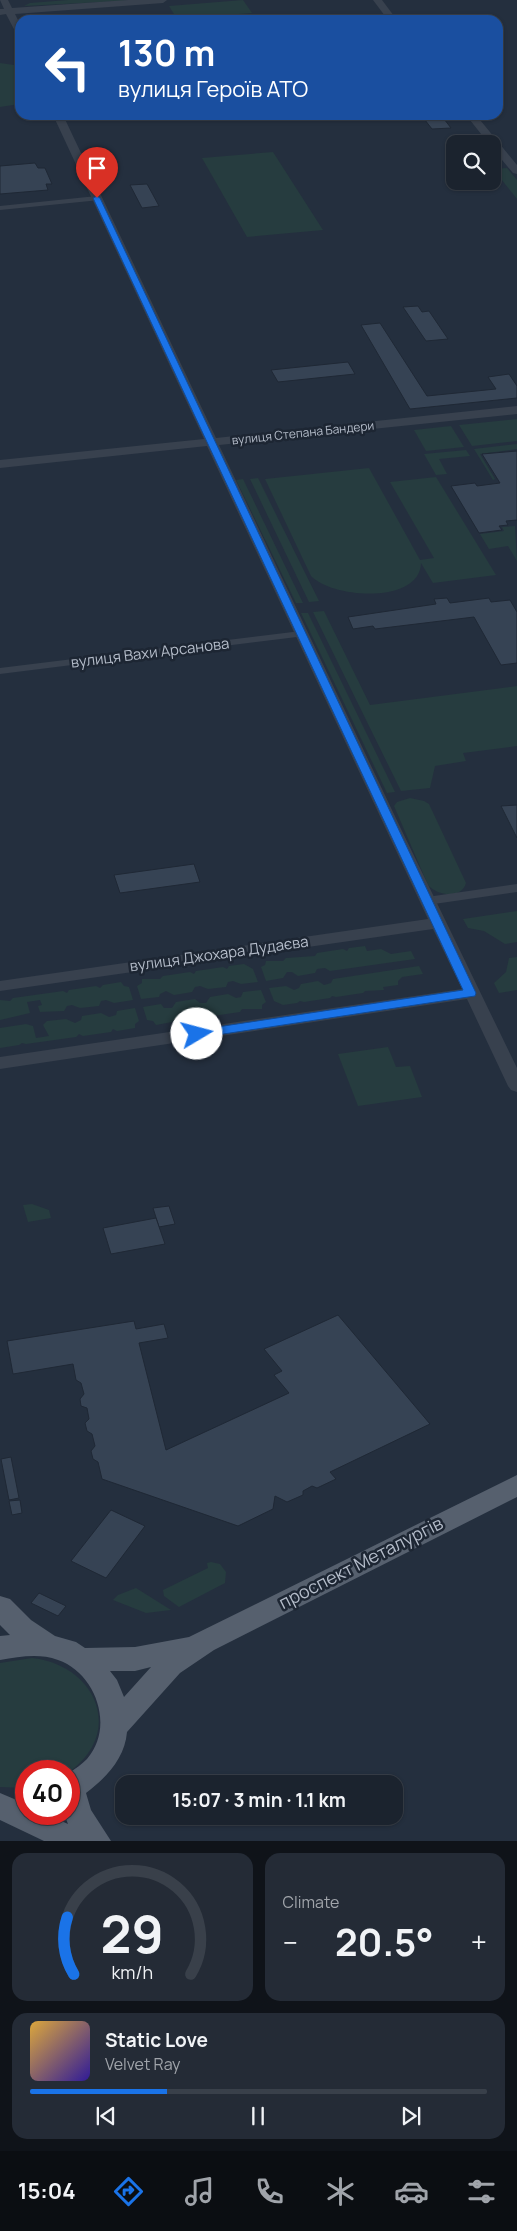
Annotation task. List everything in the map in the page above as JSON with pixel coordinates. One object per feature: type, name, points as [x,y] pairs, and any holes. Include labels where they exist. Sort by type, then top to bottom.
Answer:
[{"type":"main road","name":"проспект Металургів","points":[[204,1642],[517,1485]]},
{"type":"main road","points":[[0,1607],[21,1628],[46,1645]]},
{"type":"main road","points":[[84,1660],[135,1660],[204,1642]]},
{"type":"main road","points":[[115,1726],[170,1665],[204,1642]]},
{"type":"main road","points":[[0,1648],[27,1644],[46,1645],[66,1650],[84,1660],[96,1670],[108,1689],[115,1711],[115,1726],[110,1744],[101,1761],[88,1776],[80,1782]]},
{"type":"main road","points":[[0,1804],[15,1803]]},
{"type":"main road","points":[[0,1804],[74,1841]]},
{"type":"main road","points":[[80,1819],[83,1826],[96,1841]]},
{"type":"street","points":[[0,12],[5,5],[50,0]]},
{"type":"street","points":[[5,5],[163,0]]},
{"type":"street","points":[[377,0],[389,15]]},
{"type":"street","points":[[5,5],[15,24]]},
{"type":"street","points":[[60,120],[470,993],[517,1086]]},
{"type":"street","points":[[475,120],[517,171]]},
{"type":"street","points":[[0,208],[97,198]]},
{"type":"street","name":"вулиця Степана Бандери","points":[[0,464],[517,410]]},
{"type":"street","name":"вулиця Вахи Арсанова","points":[[0,671],[301,634]]},
{"type":"street","points":[[427,902],[517,888]]},
{"type":"street","name":"вулиця Джохара Дудаєва","points":[[0,986],[437,923]]},
{"type":"street","points":[[0,1063],[470,993]]},
{"type":"green space","points":[[68,0],[140,0],[24,6],[30,3]]},
{"type":"green space","points":[[243,0],[252,13],[175,15],[169,6]]},
{"type":"green space","points":[[0,63],[14,65],[15,105],[0,107]]},
{"type":"green space","points":[[273,152],[323,230],[247,237],[202,158]]},
{"type":"green space","points":[[501,168],[507,168],[517,180],[517,199],[501,179]]},
{"type":"green space","points":[[517,419],[517,441],[472,446],[459,425]]},
{"type":"green space","points":[[451,426],[464,447],[426,451],[414,430]]},
{"type":"green space","points":[[517,444],[517,449],[480,454],[495,479],[493,480],[474,449]]},
{"type":"green space","points":[[466,450],[470,456],[439,459],[447,474],[436,475],[424,454]]},
{"type":"green space","points":[[369,468],[420,560],[434,558],[390,482],[436,477],[496,575],[433,583],[421,563],[417,576],[406,586],[374,594],[355,593],[337,589],[322,584],[311,576],[265,479]]},
{"type":"green space","points":[[258,478],[319,601],[309,602],[250,479]]},
{"type":"green space","points":[[243,479],[303,603],[296,603],[236,480]]},
{"type":"green space","points":[[515,526],[517,561],[508,546],[489,549],[480,534],[504,531],[502,527]]},
{"type":"green space","points":[[324,611],[370,705],[517,686],[517,746],[463,753],[466,761],[435,766],[430,788],[401,791],[313,612]]},
{"type":"green space","points":[[301,613],[308,613],[395,792],[387,793]]},
{"type":"green space","points":[[410,798],[429,804],[466,883],[460,892],[449,894],[437,892],[428,885],[394,806],[397,802]]},
{"type":"green space","points":[[517,911],[517,942],[505,944],[484,931],[468,928],[463,919]]},
{"type":"green space","points":[[365,946],[367,951],[381,949],[391,954],[411,951],[415,959],[330,971],[325,968],[317,969],[315,973],[298,976],[292,972],[287,972],[283,978],[266,981],[261,967],[265,965],[266,961],[283,961],[286,958],[315,956],[317,953],[343,949],[347,951],[349,948]]},
{"type":"green space","points":[[517,957],[517,990],[499,993],[494,983],[506,972],[509,958]]},
{"type":"green space","points":[[244,964],[253,969],[258,982],[241,984],[233,981],[228,982],[226,987],[208,989],[200,986],[195,987],[192,992],[174,995],[166,991],[160,994],[159,997],[141,999],[137,986],[142,983],[142,979],[160,979],[163,976],[190,972],[194,974],[196,971],[223,967],[227,969],[229,966]]},
{"type":"green space","points":[[419,966],[423,974],[402,977],[398,981],[398,985],[383,987],[384,990],[365,991],[363,993],[332,996],[330,998],[304,1002],[300,1001],[283,1005],[274,1001],[269,988],[286,986],[294,990],[299,988],[301,984],[318,981],[324,985],[331,983],[333,979]]},
{"type":"green space","points":[[121,982],[124,986],[129,987],[133,1000],[114,1003],[106,1000],[101,1001],[99,1006],[80,1008],[72,1005],[67,1006],[64,1011],[40,1012],[38,1006],[42,1005],[40,1000],[27,1002],[30,1013],[0,1020],[0,1000],[10,1001],[13,998],[63,991],[67,993],[69,990],[96,986],[100,988],[103,985]]},
{"type":"green space","points":[[261,990],[266,1002],[262,1005],[262,1009],[242,1009],[240,1012],[213,1016],[209,1014],[206,1017],[179,1021],[175,1019],[172,1022],[156,1025],[153,1021],[147,1020],[143,1007],[161,1004],[164,1008],[172,1008],[176,1002],[195,999],[200,1003],[206,1003],[210,997],[228,994],[236,998],[241,997],[243,992]]},
{"type":"green space","points":[[135,1008],[139,1021],[135,1024],[135,1028],[117,1031],[113,1029],[111,1032],[83,1036],[79,1034],[76,1037],[22,1043],[0,1048],[0,1028],[26,1024],[33,1026],[36,1038],[49,1036],[43,1025],[47,1021],[66,1019],[75,1023],[81,1020],[82,1016],[101,1013],[109,1017],[116,1015],[117,1011]]},
{"type":"green space","points":[[388,1047],[396,1067],[410,1066],[422,1097],[358,1106],[338,1054]]},
{"type":"green space","points":[[32,1204],[49,1210],[51,1218],[28,1222],[23,1205]]},
{"type":"green space","points":[[207,1563],[220,1564],[226,1572],[225,1583],[179,1607],[164,1596],[163,1590],[208,1568]]},
{"type":"green space","points":[[136,1588],[171,1610],[146,1613],[113,1600],[118,1595]]},
{"type":"green space","points":[[32,1658],[54,1663],[73,1673],[87,1687],[96,1703],[99,1720],[96,1738],[86,1756],[80,1762],[80,1760],[15,1760],[15,1788],[0,1787],[0,1663]]},
{"type":"building","points":[[425,120],[445,120],[451,128],[432,129]]},
{"type":"building","points":[[35,163],[38,168],[45,168],[52,184],[46,184],[48,190],[0,194],[0,166]]},
{"type":"building","points":[[147,184],[159,206],[142,208],[130,185]]},
{"type":"building","points":[[418,306],[422,312],[429,311],[448,339],[426,341],[403,307]]},
{"type":"building","points":[[380,323],[427,396],[496,389],[488,377],[509,374],[517,386],[517,398],[410,409],[361,325]]},
{"type":"building","points":[[348,362],[355,374],[278,382],[271,370]]},
{"type":"building","points":[[517,451],[517,520],[506,521],[508,525],[499,526],[502,530],[479,533],[451,486],[475,483],[477,486],[500,483],[482,454]]},
{"type":"building","points":[[447,598],[450,603],[489,598],[491,602],[510,600],[517,612],[517,663],[501,665],[474,617],[375,629],[373,626],[353,629],[348,617],[436,604],[434,599]]},
{"type":"building","points":[[517,805],[517,838],[501,806]]},
{"type":"building","points":[[194,864],[200,882],[120,893],[114,875]]},
{"type":"building","points":[[169,1206],[175,1224],[159,1227],[153,1208]]},
{"type":"building","points":[[156,1218],[165,1244],[111,1254],[103,1228]]},
{"type":"building","points":[[338,1315],[430,1424],[330,1472],[336,1479],[317,1488],[312,1486],[303,1491],[303,1495],[287,1502],[275,1496],[273,1509],[238,1526],[102,1479],[98,1462],[93,1459],[91,1451],[95,1446],[92,1434],[87,1431],[85,1423],[89,1419],[87,1408],[81,1406],[80,1399],[84,1394],[81,1383],[76,1380],[73,1364],[13,1374],[7,1341],[134,1321],[136,1329],[164,1324],[168,1338],[139,1343],[166,1450],[289,1393],[274,1375],[282,1371],[264,1349]]},
{"type":"building","points":[[11,1457],[19,1498],[9,1500],[1,1459]]},
{"type":"building","points":[[20,1500],[22,1513],[12,1515],[9,1501]]},
{"type":"building","points":[[111,1510],[145,1526],[106,1578],[71,1561]]},
{"type":"building","points":[[39,1593],[66,1606],[58,1616],[31,1603]]},
{"type":"route","points":[[97,198],[470,993],[197,1034]]}]
